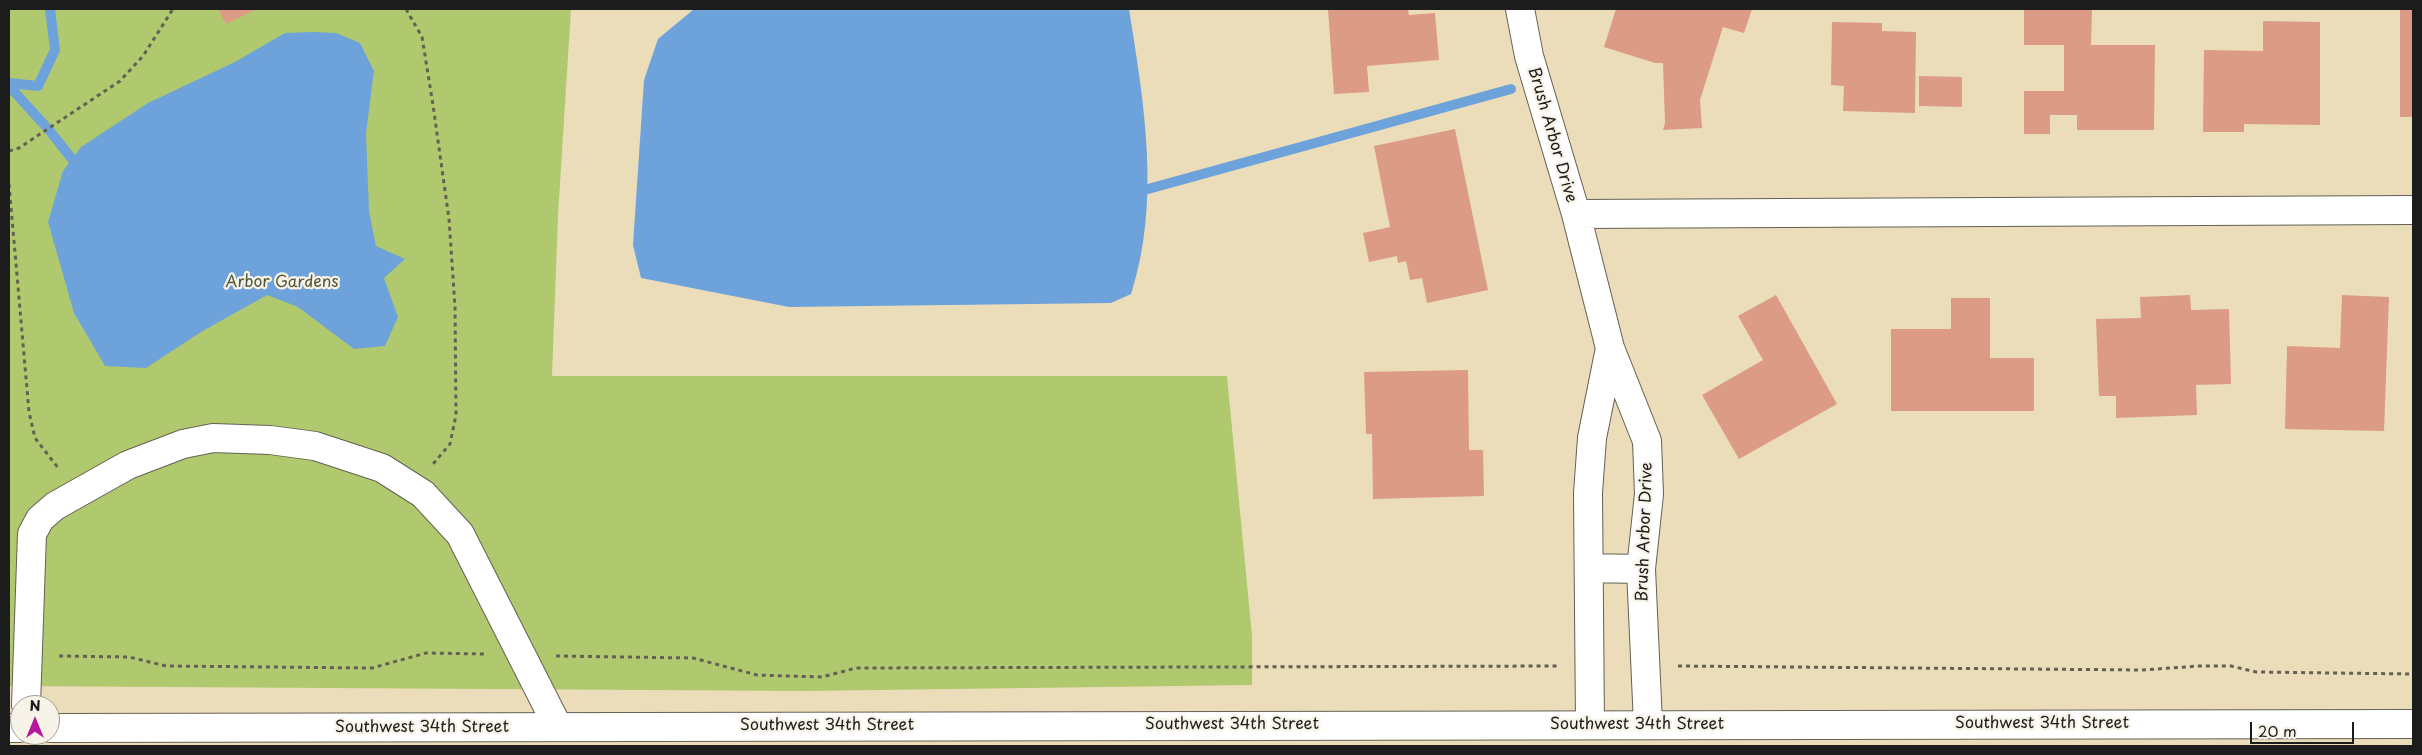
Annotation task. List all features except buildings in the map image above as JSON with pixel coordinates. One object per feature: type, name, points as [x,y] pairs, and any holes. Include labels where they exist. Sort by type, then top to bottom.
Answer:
[{"type":"street","name":"Brush Arbor Drive","points":[[1520,9],[1529,56],[1576,214],[1610,348],[1647,441],[1648,494],[1640,569],[1648,724]]},
{"type":"street","points":[[1576,214],[2413,210]]},
{"type":"street","name":"Brush Arbor Drive","points":[[1590,725],[1588,493],[1592,438],[1610,348]]},
{"type":"street","points":[[26,695],[32,534],[40,519],[55,506],[128,465],[183,444],[213,438],[270,440],[316,446],[382,468],[423,494],[460,534],[558,727]]},
{"type":"street","points":[[1589,568],[1640,569]]},
{"type":"street","name":"Southwest 34th Street","points":[[60,728],[2413,724]]},
{"type":"path","points":[[9,151],[29,142],[120,81],[143,56],[173,9]]},
{"type":"path","points":[[406,9],[422,37],[449,219],[455,307],[456,415],[450,444],[413,488]]},
{"type":"path","points":[[9,184],[29,412],[35,438],[77,494]]},
{"type":"path","points":[[28,656],[128,657],[166,666],[372,668],[426,653],[693,658],[757,675],[822,677],[856,668],[1589,666]]},
{"type":"path","points":[[1645,666],[2142,670],[2230,666],[2256,672],[2413,674]]},
{"type":"green space","name":"Arbor Gardens","points":[[9,9],[571,9],[558,215],[552,376],[1227,376],[1252,636],[1252,685],[804,691],[9,686]]},
{"type":"water","points":[[694,9],[1129,9],[1144,116],[1148,188],[1140,259],[1131,294],[1111,303],[789,307],[641,278],[633,245],[644,80],[658,39]]},
{"type":"water","points":[[285,33],[336,33],[360,43],[374,71],[366,133],[369,211],[376,246],[405,259],[384,278],[398,317],[385,346],[354,349],[298,307],[267,295],[201,332],[146,368],[105,366],[74,313],[48,222],[63,171],[81,147],[148,103],[235,62]]},
{"type":"waterway","points":[[9,83],[38,86],[55,50],[50,9]]},
{"type":"waterway","points":[[9,86],[49,130],[72,159]]},
{"type":"waterway","points":[[1148,189],[1511,89]]}]
